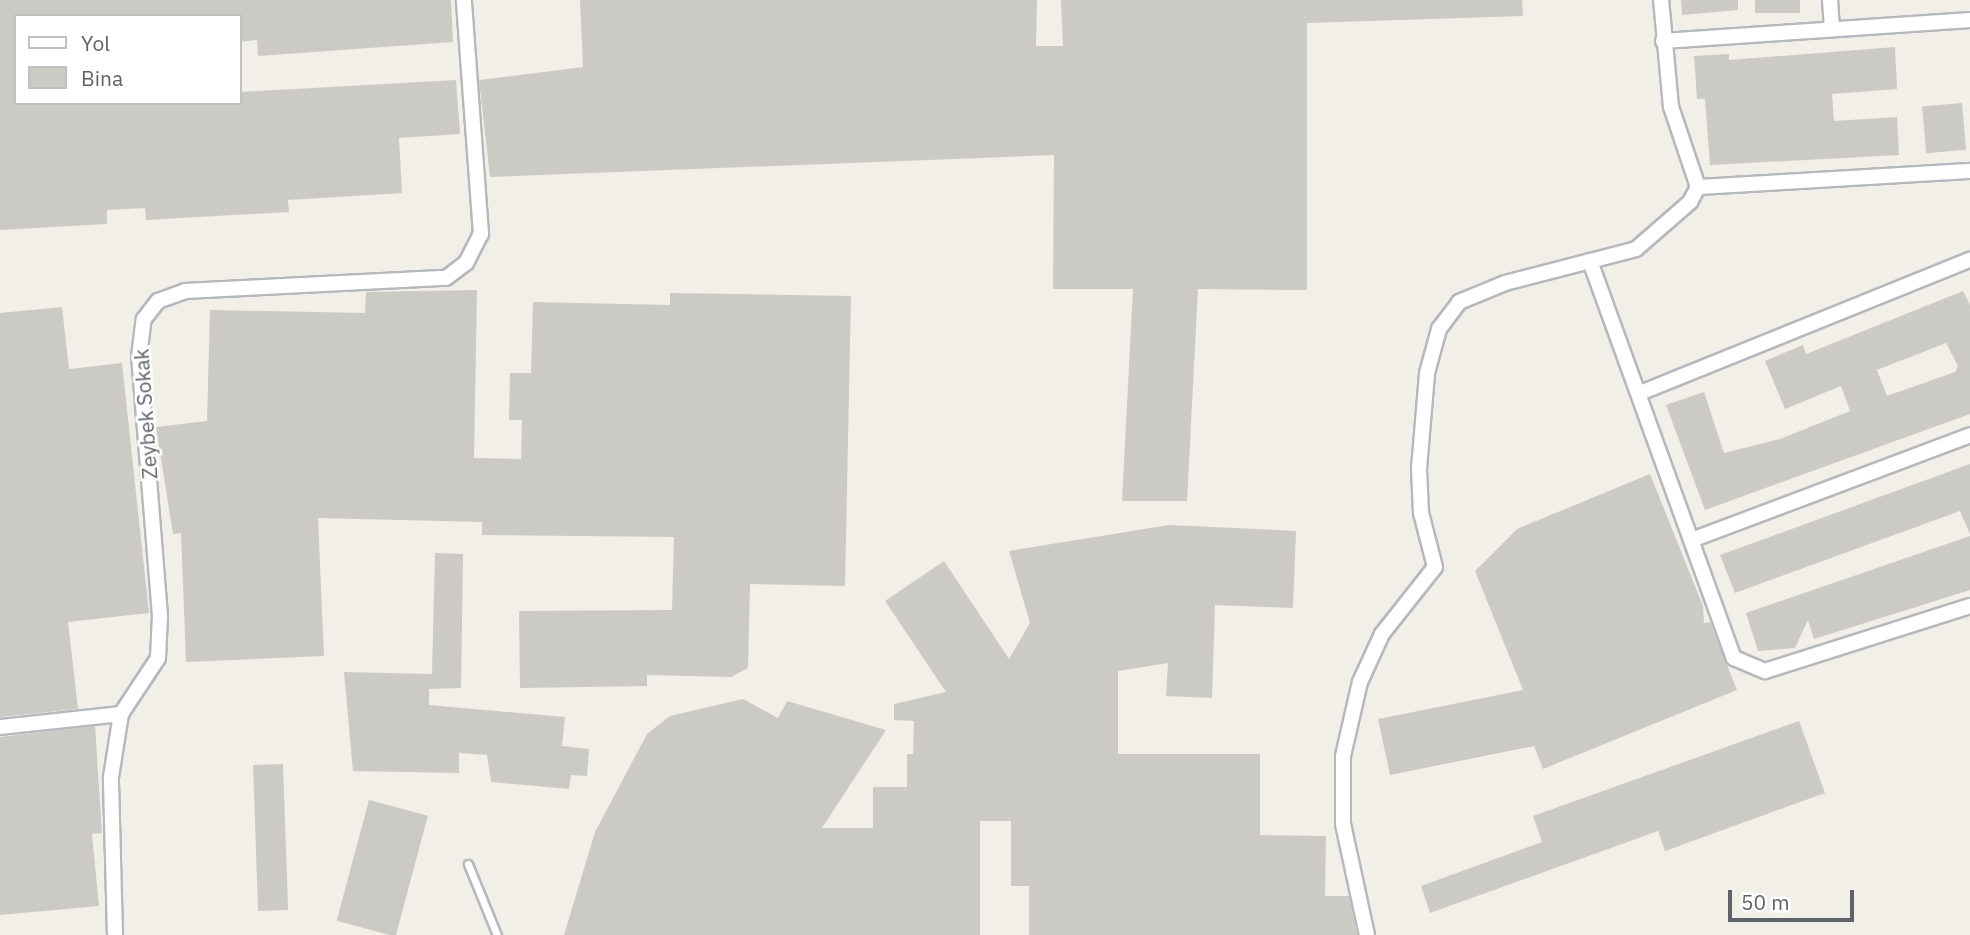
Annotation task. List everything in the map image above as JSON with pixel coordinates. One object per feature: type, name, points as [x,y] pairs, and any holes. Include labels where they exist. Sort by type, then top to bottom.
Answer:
[{"type":"street","name":"Zeybek Sokak","points":[[115,935],[111,777],[121,714],[158,658],[159,626],[139,357],[144,319],[158,301],[185,291],[446,278],[466,263],[481,234],[464,0]]},
{"type":"street","points":[[1367,935],[1343,824],[1343,756],[1360,682],[1382,634],[1435,567],[1419,469],[1423,401],[1439,329],[1459,302],[1636,249],[1690,202],[1698,187],[1671,107],[1661,0]]},
{"type":"street","points":[[1830,0],[1832,29]]},
{"type":"street","points":[[1663,41],[1970,20]]},
{"type":"street","points":[[1698,187],[1970,171]]},
{"type":"street","points":[[1640,393],[1970,260]]},
{"type":"street","points":[[1590,261],[1694,539],[1734,658],[1748,669],[1765,671],[1852,648],[1970,606]]},
{"type":"street","points":[[1694,539],[1970,435]]},
{"type":"street","points":[[0,727],[121,714]]},
{"type":"lane","points":[[468,864],[497,935]]},
{"type":"building","points":[[0,0],[451,0],[453,42],[258,56],[257,40],[242,42],[242,14],[14,14],[14,105],[242,105],[242,92],[456,80],[460,134],[399,138],[402,193],[288,200],[289,212],[146,220],[145,208],[107,210],[107,224],[0,230]]},
{"type":"building","points":[[580,0],[1037,0],[1036,46],[1063,46],[1061,0],[1522,0],[1523,16],[1307,23],[1307,290],[1198,289],[1187,501],[1122,501],[1133,289],[1053,289],[1054,155],[490,177],[479,80],[583,67]]},
{"type":"building","points":[[1681,0],[1738,0],[1738,10],[1682,15]]},
{"type":"building","points":[[1755,0],[1800,0],[1800,13],[1755,13]]},
{"type":"building","points":[[1895,47],[1897,89],[1832,94],[1834,121],[1897,117],[1899,155],[1710,165],[1705,99],[1697,99],[1694,56],[1729,54],[1729,60]]},
{"type":"building","points":[[1962,103],[1966,150],[1926,153],[1922,106]]},
{"type":"building","points":[[477,290],[474,458],[521,459],[522,420],[509,420],[510,373],[531,373],[533,302],[670,305],[670,293],[851,296],[845,586],[750,584],[748,668],[731,677],[647,675],[647,686],[520,688],[519,611],[672,610],[674,537],[482,535],[482,522],[318,518],[324,656],[186,662],[181,533],[173,534],[156,427],[207,421],[210,310],[365,313],[366,292]]},
{"type":"building","points":[[1963,291],[1970,305],[1970,414],[1705,510],[1666,405],[1704,392],[1724,453],[1780,439],[1850,411],[1841,386],[1785,409],[1765,361],[1803,345],[1806,354]],"holes":[[[1946,343],[1958,366],[1955,372],[1887,396],[1877,370]]]},
{"type":"building","points":[[62,307],[69,369],[122,363],[149,613],[68,622],[78,709],[0,717],[0,313]]},
{"type":"building","points":[[1970,464],[1970,534],[1960,511],[1735,593],[1720,555]]},
{"type":"building","points":[[1650,474],[1703,606],[1704,623],[1710,622],[1737,690],[1543,769],[1534,746],[1390,775],[1378,719],[1523,690],[1475,571],[1517,529]]},
{"type":"building","points":[[1169,525],[1296,531],[1293,608],[1215,605],[1212,698],[1166,696],[1168,663],[1118,671],[1118,754],[1260,754],[1260,835],[1326,836],[1325,896],[1349,896],[1357,935],[1029,935],[1029,886],[1011,886],[1011,821],[980,821],[980,935],[564,935],[595,832],[647,734],[670,716],[743,699],[778,718],[787,701],[886,730],[822,828],[873,828],[873,787],[907,787],[907,754],[913,754],[914,721],[894,720],[894,704],[946,692],[885,601],[944,561],[1009,659],[1030,623],[1009,551]]},
{"type":"building","points":[[1970,536],[1970,590],[1814,639],[1808,620],[1795,648],[1758,651],[1746,613]]},
{"type":"building","points":[[435,553],[463,554],[461,688],[429,689],[429,705],[565,717],[562,746],[589,749],[587,776],[571,775],[569,789],[491,782],[487,755],[459,753],[459,773],[353,771],[344,672],[432,674]]},
{"type":"building","points":[[1799,721],[1825,793],[1665,851],[1658,831],[1430,913],[1421,886],[1542,842],[1533,816]]},
{"type":"building","points":[[95,726],[102,833],[92,834],[99,906],[0,915],[0,737]]},
{"type":"building","points":[[283,764],[288,910],[258,911],[253,765]]},
{"type":"building","points":[[369,800],[428,816],[396,935],[337,921]]}]
